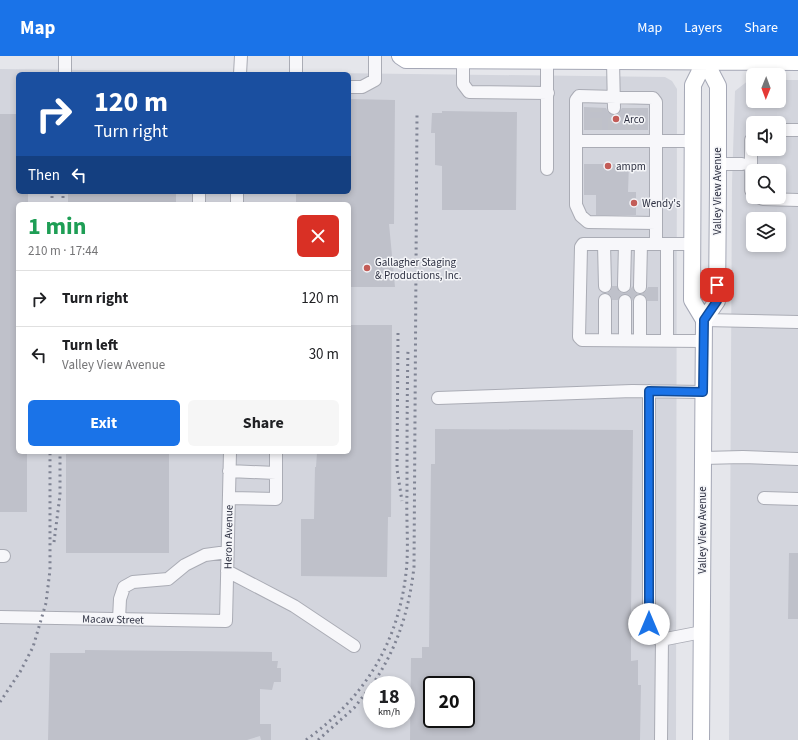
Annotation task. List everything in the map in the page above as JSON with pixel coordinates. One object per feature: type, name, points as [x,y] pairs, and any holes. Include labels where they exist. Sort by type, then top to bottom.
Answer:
[{"type":"main road","points":[[400,56],[406,60],[613,61],[705,58],[798,62]]},
{"type":"main road","points":[[704,320],[692,300],[692,141],[693,85],[705,58]]},
{"type":"main road","name":"Valley View Avenue","points":[[701,740],[704,320],[717,301],[718,186],[718,86],[705,58]]},
{"type":"street","points":[[65,56],[65,72]]},
{"type":"street","points":[[240,72],[241,56]]},
{"type":"street","points":[[296,56],[296,72]]},
{"type":"street","points":[[351,87],[362,87],[375,80],[375,56]]},
{"type":"street","points":[[463,60],[463,84],[469,92],[548,93]]},
{"type":"street","points":[[547,61],[547,169]]},
{"type":"street","points":[[613,61],[614,102]]},
{"type":"street","points":[[656,223],[588,222],[580,216],[576,205],[576,100],[580,96],[596,102],[631,103],[653,98],[656,102],[656,223],[661,244],[667,340]]},
{"type":"street","points":[[786,130],[798,130]]},
{"type":"street","points":[[576,141],[596,135],[630,135],[657,141],[692,141]]},
{"type":"street","points":[[723,164],[742,164]]},
{"type":"street","points":[[786,200],[798,200]]},
{"type":"street","points":[[692,244],[583,244],[580,247],[579,337],[582,340],[704,341]]},
{"type":"street","points":[[604,244],[605,286]]},
{"type":"street","points":[[624,286],[625,244]]},
{"type":"street","points":[[640,287],[641,244]]},
{"type":"street","points":[[605,300],[605,340]]},
{"type":"street","points":[[625,301],[625,340]]},
{"type":"street","points":[[640,301],[640,340]]},
{"type":"street","points":[[704,320],[798,322]]},
{"type":"street","points":[[438,398],[649,391],[703,392]]},
{"type":"street","points":[[649,391],[649,624],[652,637],[662,638],[702,632]]},
{"type":"street","name":"Heron Avenue","points":[[226,621],[230,454]]},
{"type":"street","points":[[229,498],[276,499],[276,454]]},
{"type":"street","points":[[703,458],[743,457],[798,459]]},
{"type":"street","points":[[229,471],[276,473]]},
{"type":"street","points":[[764,498],[798,499]]},
{"type":"street","points":[[119,619],[120,599],[124,587],[133,582],[168,579],[185,565],[206,555],[227,552]]},
{"type":"street","points":[[227,571],[294,606],[354,646]]},
{"type":"street","name":"Macaw Street","points":[[0,617],[226,621]]},
{"type":"street","points":[[660,740],[662,638]]},
{"type":"shaded area","points":[[0,69],[249,72],[16,72],[16,194],[351,194],[351,73],[665,77],[672,81],[677,89],[676,740],[0,740]]},
{"type":"shaded area","points":[[786,80],[798,80],[798,740],[729,740],[732,183],[735,91],[746,82],[746,108],[786,108]]},
{"type":"building","points":[[351,99],[395,100],[394,224],[389,224],[395,287],[351,287],[351,202],[296,202],[296,194],[351,194]]},
{"type":"building","name":"Arco","points":[[584,107],[606,108],[608,112],[614,115],[618,114],[622,108],[648,108],[648,130],[584,130]]},
{"type":"building","points":[[442,111],[517,112],[516,210],[442,210],[442,166],[435,165],[435,133],[431,133],[432,113],[442,113]]},
{"type":"building","points":[[0,114],[16,114],[16,194],[28,194],[28,202],[16,202],[16,454],[27,454],[27,512],[0,512]]},
{"type":"building","points":[[584,164],[629,164],[628,192],[636,192],[636,215],[596,215],[596,195],[584,195]]},
{"type":"building","points":[[68,194],[176,194],[176,202],[68,202]]},
{"type":"building","points":[[612,286],[617,286],[620,292],[624,293],[628,292],[633,286],[634,291],[638,294],[634,297],[633,301],[629,295],[625,294],[621,295],[618,300],[612,300],[611,296],[607,293],[611,290]]},
{"type":"building","points":[[648,287],[658,287],[658,301],[647,301],[646,297],[642,294]]},
{"type":"building","points":[[351,325],[392,325],[391,517],[388,517],[387,577],[301,576],[301,519],[314,519],[317,454],[351,454]]},
{"type":"building","points":[[435,429],[633,430],[631,614],[637,614],[636,637],[631,637],[631,661],[638,660],[638,685],[641,685],[640,740],[410,740],[410,728],[415,728],[415,676],[411,676],[411,658],[422,658],[422,647],[429,647],[431,464],[435,464]]},
{"type":"building","points":[[66,454],[169,454],[169,553],[66,553]]},
{"type":"building","points":[[789,553],[798,553],[798,619],[788,619]]},
{"type":"building","points":[[85,650],[272,652],[272,661],[278,661],[277,668],[281,668],[281,682],[274,682],[272,690],[260,689],[260,724],[271,724],[271,740],[261,740],[260,736],[247,740],[48,740],[50,653],[85,653]]},
{"type":"tunnel","points":[[596,108],[596,130]]},
{"type":"tunnel","points":[[614,108],[614,130]]},
{"type":"tunnel","points":[[631,108],[631,130]]},
{"type":"railway","points":[[378,676],[395,643],[405,614],[414,567],[417,115]]},
{"type":"railway","points":[[52,194],[52,202]]},
{"type":"railway","points":[[63,194],[63,202]]},
{"type":"railway","points":[[398,333],[397,469],[402,501]]},
{"type":"railway","points":[[306,740],[327,724],[345,706],[375,667],[386,646],[402,599],[407,553],[408,348]]},
{"type":"railway","points":[[0,702],[20,672],[33,647],[46,603],[50,570],[50,454]]},
{"type":"railway","points":[[54,542],[60,495],[60,454]]},
{"type":"railway","points":[[318,740],[354,708],[363,696]]},
{"type":"place","name":"Arco","points":[[616,119]]},
{"type":"place","name":"ampm","points":[[608,166]]},
{"type":"place","name":"Wendy's","points":[[634,203]]},
{"type":"place","name":"Gallagher Staging & Productions, Inc.","points":[[367,268]]},
{"type":"route","points":[[649,624],[649,391],[703,392],[704,320],[717,301],[717,285]]}]
